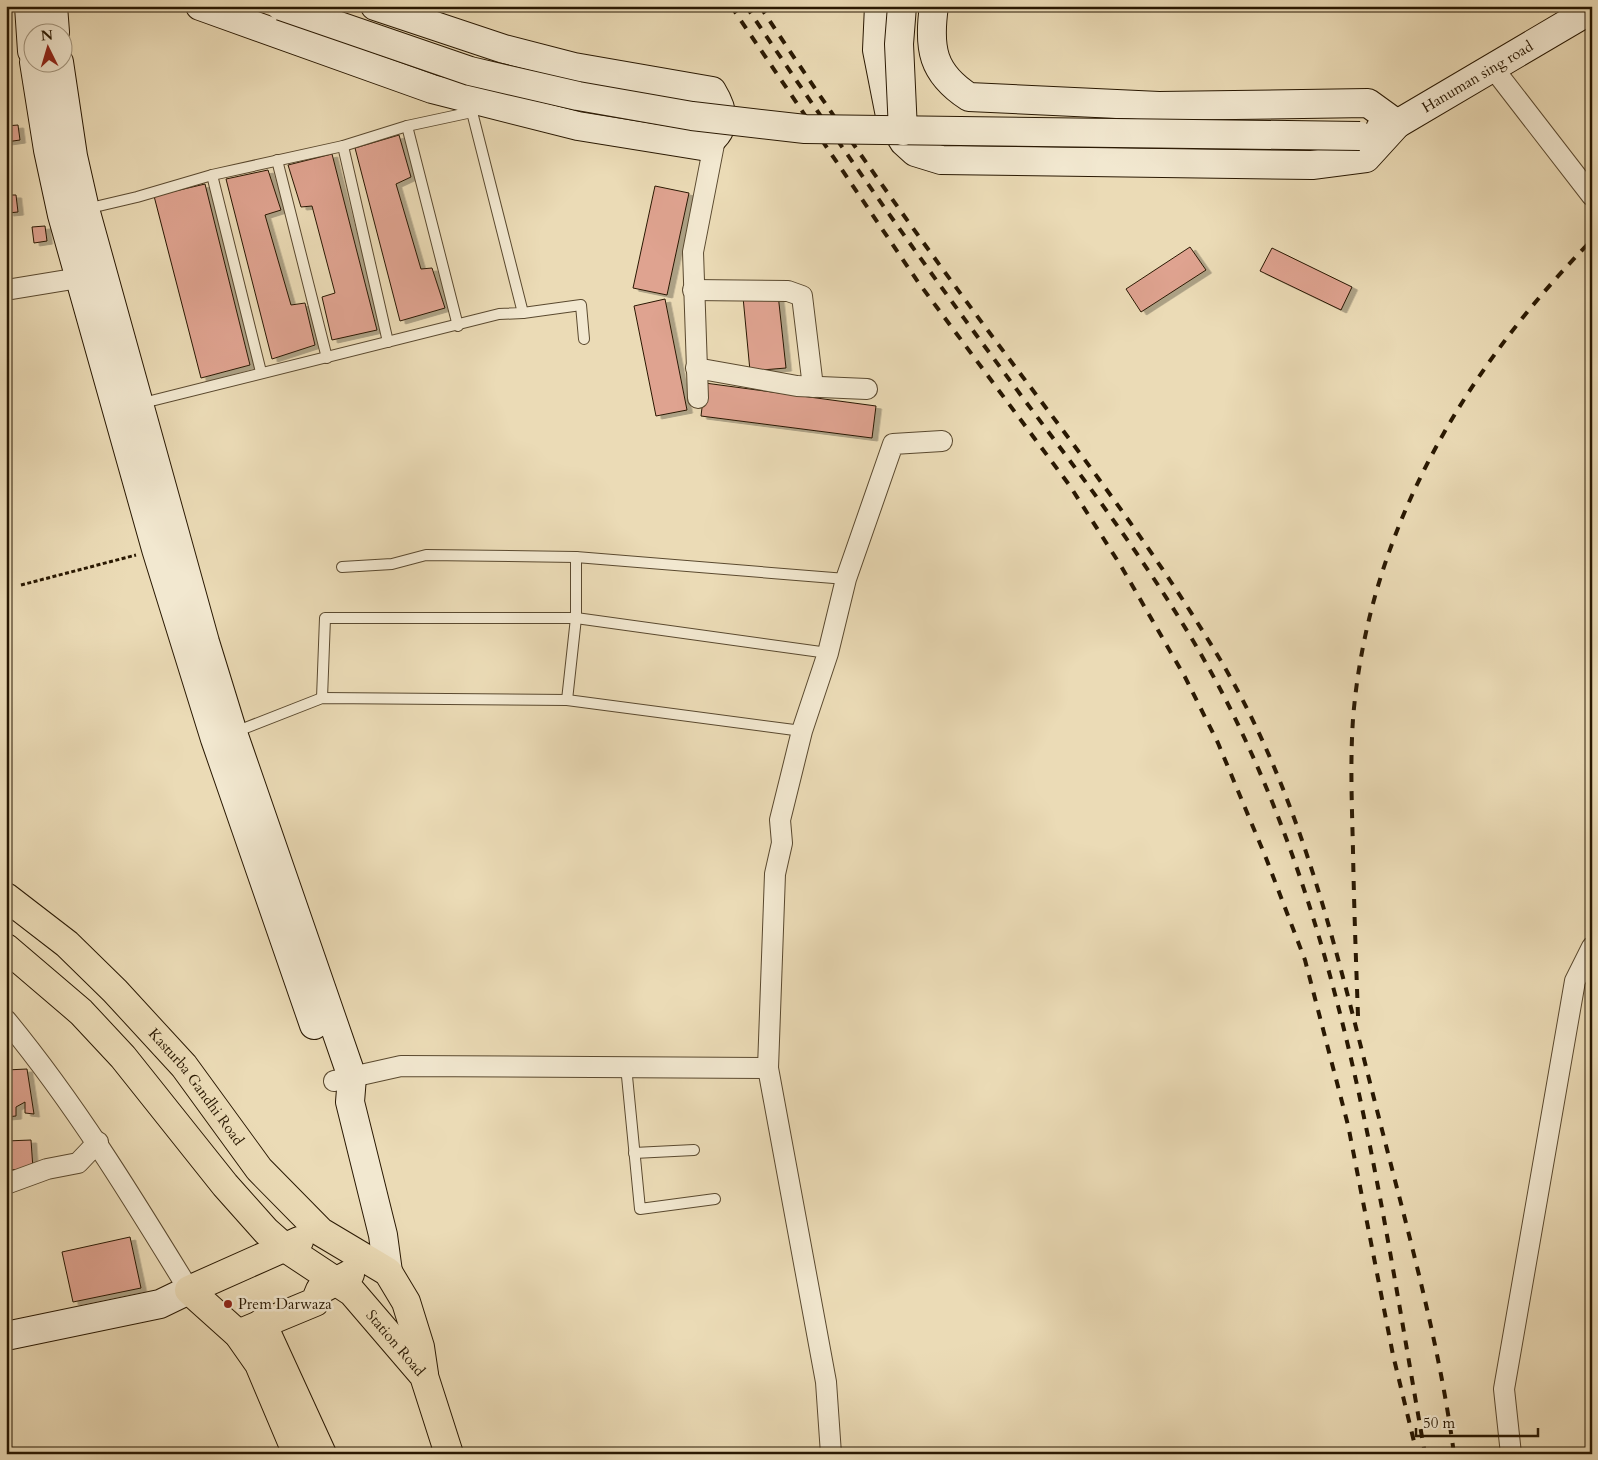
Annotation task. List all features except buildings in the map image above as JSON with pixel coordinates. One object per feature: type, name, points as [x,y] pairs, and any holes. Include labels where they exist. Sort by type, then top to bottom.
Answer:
[{"type":"main road","name":"Kasturba Gandhi Road","points":[[6,897],[67,944],[115,991],[184,1066],[259,1169],[321,1232],[380,1267]]},
{"type":"main road","points":[[6,948],[81,1012],[123,1057],[250,1215],[284,1247],[345,1287]]},
{"type":"main road","points":[[238,1267],[249,1247],[250,1215]]},
{"type":"main road","points":[[189,1290],[321,1232]]},
{"type":"main road","points":[[250,1328],[315,1302],[320,1290],[345,1287],[380,1267],[406,1302],[420,1347],[424,1376]]},
{"type":"main road","name":"Station Road","points":[[345,1287],[424,1376],[449,1454]]},
{"type":"main road","points":[[189,1290],[250,1328],[322,1454]]},
{"type":"main road","points":[[250,1328],[259,1364],[297,1454]]},
{"type":"street","points":[[29,6],[30,22]]},
{"type":"street","points":[[53,6],[54,22]]},
{"type":"street","points":[[200,6],[452,94],[578,126],[702,146],[715,139]]},
{"type":"street","name":"Hanuman sing road","points":[[281,6],[470,71],[578,96],[692,116],[805,129],[1360,136],[1397,124],[1592,9]]},
{"type":"street","points":[[375,6],[504,49],[574,67],[712,91],[720,104],[722,113],[721,127],[715,139],[693,252],[698,398]]},
{"type":"street","points":[[880,6],[877,50],[891,121],[904,142],[915,152],[941,160],[1312,165],[1366,158],[1397,124],[1368,104],[1159,106],[969,97],[952,86],[932,50],[930,32],[934,6]]},
{"type":"street","points":[[902,6],[898,44],[903,131]]},
{"type":"street","points":[[877,50],[932,50]]},
{"type":"street","points":[[1494,68],[1592,196]]},
{"type":"street","points":[[36,72],[48,150],[79,278],[156,549],[224,736],[346,1087],[383,1235],[380,1267]]},
{"type":"street","points":[[60,72],[73,156],[85,209],[205,642],[224,736]]},
{"type":"street","points":[[6,290],[79,278]]},
{"type":"street","points":[[693,290],[788,291],[802,296],[813,387]]},
{"type":"street","points":[[696,368],[813,387],[867,389]]},
{"type":"street","points":[[830,1454],[826,1382],[768,1068],[775,874],[782,843],[780,820],[802,732],[828,652],[846,579],[893,444],[942,441]]},
{"type":"street","points":[[1511,1454],[1504,1389],[1575,981],[1592,947]]},
{"type":"street","points":[[6,1020],[44,1066],[98,1142],[189,1290],[160,1304],[6,1336]]},
{"type":"street","points":[[346,1087],[401,1066],[768,1068]]},
{"type":"street","points":[[6,1184],[47,1169],[78,1163],[98,1142]]},
{"type":"lane","points":[[85,209],[137,198],[212,175],[343,146],[407,126],[472,112],[523,313]]},
{"type":"lane","points":[[407,126],[458,326]]},
{"type":"lane","points":[[343,146],[388,342]]},
{"type":"lane","points":[[277,160],[327,358]]},
{"type":"lane","points":[[212,175],[261,372]]},
{"type":"lane","points":[[138,404],[261,372],[458,326],[500,314],[523,313],[581,305],[584,339]]},
{"type":"lane","points":[[342,567],[392,564],[426,555],[576,557],[846,579]]},
{"type":"lane","points":[[567,700],[576,618],[576,557]]},
{"type":"lane","points":[[322,698],[325,618],[576,618],[828,652]]},
{"type":"lane","points":[[224,736],[322,698],[567,700],[802,732]]},
{"type":"lane","points":[[626,1066],[640,1209],[715,1199]]},
{"type":"lane","points":[[634,1153],[694,1150]]},
{"type":"path","points":[[21,585],[156,549]]},
{"type":"railway","points":[[731,6],[918,282],[1070,486],[1121,566],[1185,677],[1218,743],[1266,858],[1305,960],[1348,1125],[1393,1355],[1417,1454]]},
{"type":"railway","points":[[746,6],[839,143],[967,323],[1131,545],[1191,638],[1243,735],[1279,821],[1310,908],[1336,997],[1358,1088],[1376,1179],[1425,1454]]},
{"type":"railway","points":[[760,6],[899,209],[1076,448],[1164,571],[1218,656],[1248,710],[1274,766],[1296,823],[1333,940],[1431,1327],[1448,1411],[1454,1454]]},
{"type":"railway","points":[[1358,1016],[1354,913],[1352,736],[1362,650],[1379,584],[1401,520],[1430,459],[1464,400],[1502,344],[1545,291],[1592,240]]},
{"type":"place","name":"Prem Darwaza","points":[[228,1304]]}]
